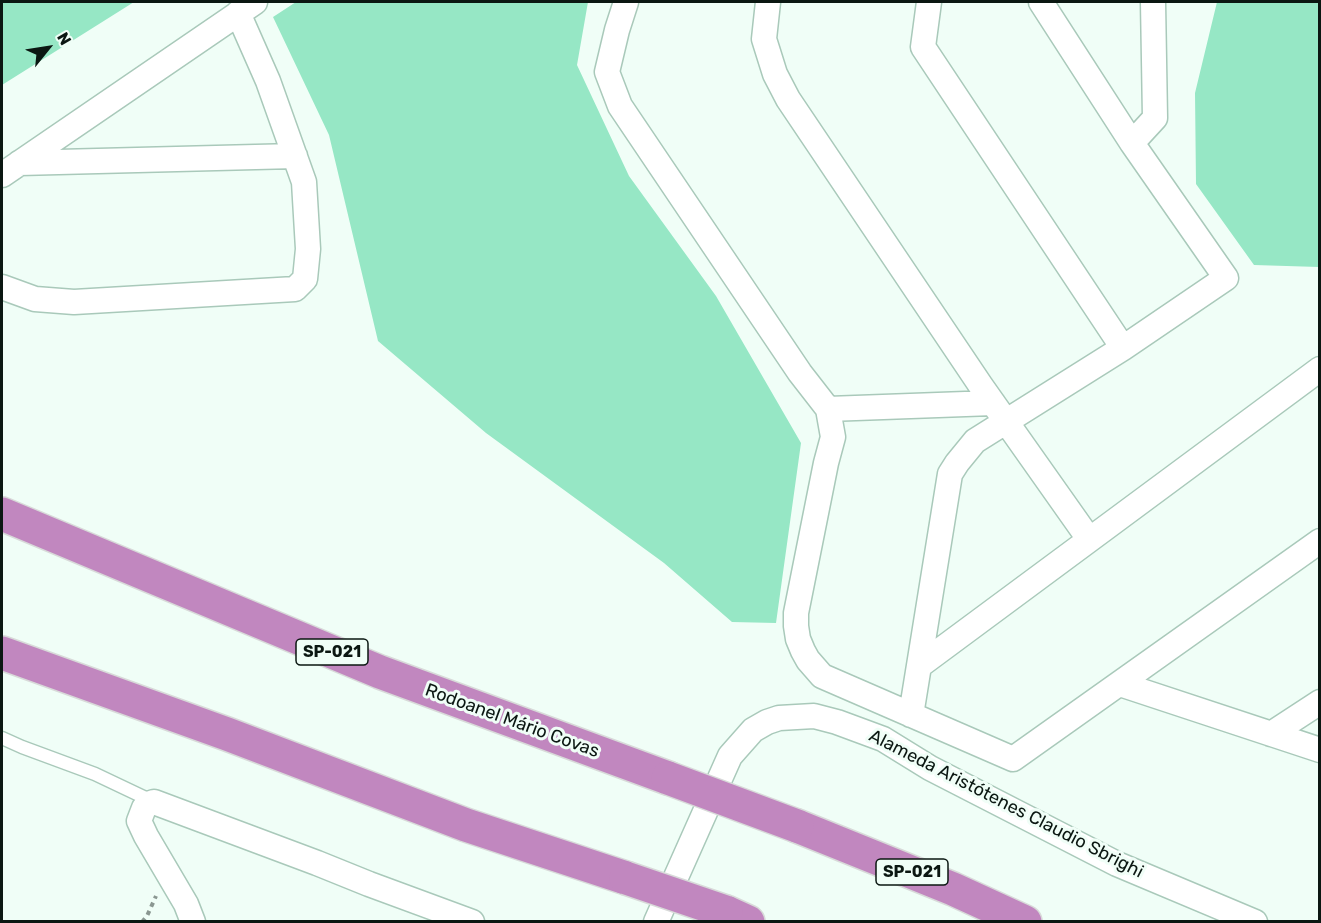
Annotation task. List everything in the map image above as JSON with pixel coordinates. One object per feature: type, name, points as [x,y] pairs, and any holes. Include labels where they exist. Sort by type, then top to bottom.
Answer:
[{"type":"highway","name":"Rodoanel Mário Covas","points":[[2,514],[380,672],[797,826],[953,889],[1025,921]]},
{"type":"highway","points":[[2,654],[227,734],[466,825],[737,917]]},
{"type":"street","points":[[626,2],[607,72],[620,106],[800,373],[828,409],[833,437],[796,613],[798,639],[808,660],[822,676],[1013,759],[1320,541]]},
{"type":"street","points":[[768,2],[764,39],[775,74],[788,99],[1089,539]]},
{"type":"street","points":[[929,2],[923,47],[1123,348]]},
{"type":"street","points":[[911,715],[950,474],[964,452],[1000,412],[1123,348],[1226,278],[1132,143],[1041,2]]},
{"type":"street","points":[[1137,2],[1153,26]]},
{"type":"street","points":[[1132,143],[1155,118],[1153,2]]},
{"type":"street","points":[[2,287],[35,300],[74,302],[295,289],[306,279],[308,249],[304,182],[268,81],[246,7],[10,169]]},
{"type":"street","points":[[10,169],[295,156]]},
{"type":"street","points":[[919,666],[1089,539],[1316,378]]},
{"type":"street","points":[[828,409],[1000,412]]},
{"type":"street","points":[[1120,684],[1320,750]]},
{"type":"street","points":[[1271,734],[1320,702]]},
{"type":"street","name":"Alameda Aristótenes Claudio Sbrighi","points":[[656,921],[730,756],[753,730],[767,722],[779,718],[814,716],[883,739],[930,768],[1117,864],[1255,921]]},
{"type":"street","points":[[193,921],[186,904],[139,820],[148,804],[154,802],[472,921]]},
{"type":"lane","points":[[2,738],[95,774],[154,802]]},
{"type":"green space","points":[[2,2],[134,2],[2,85]]},
{"type":"green space","points":[[296,2],[588,2],[577,65],[629,176],[716,296],[801,443],[776,623],[732,622],[664,563],[486,433],[378,341],[329,135],[273,17]]},
{"type":"green space","points":[[1217,2],[1319,2],[1319,267],[1254,265],[1196,184],[1195,93]]}]
